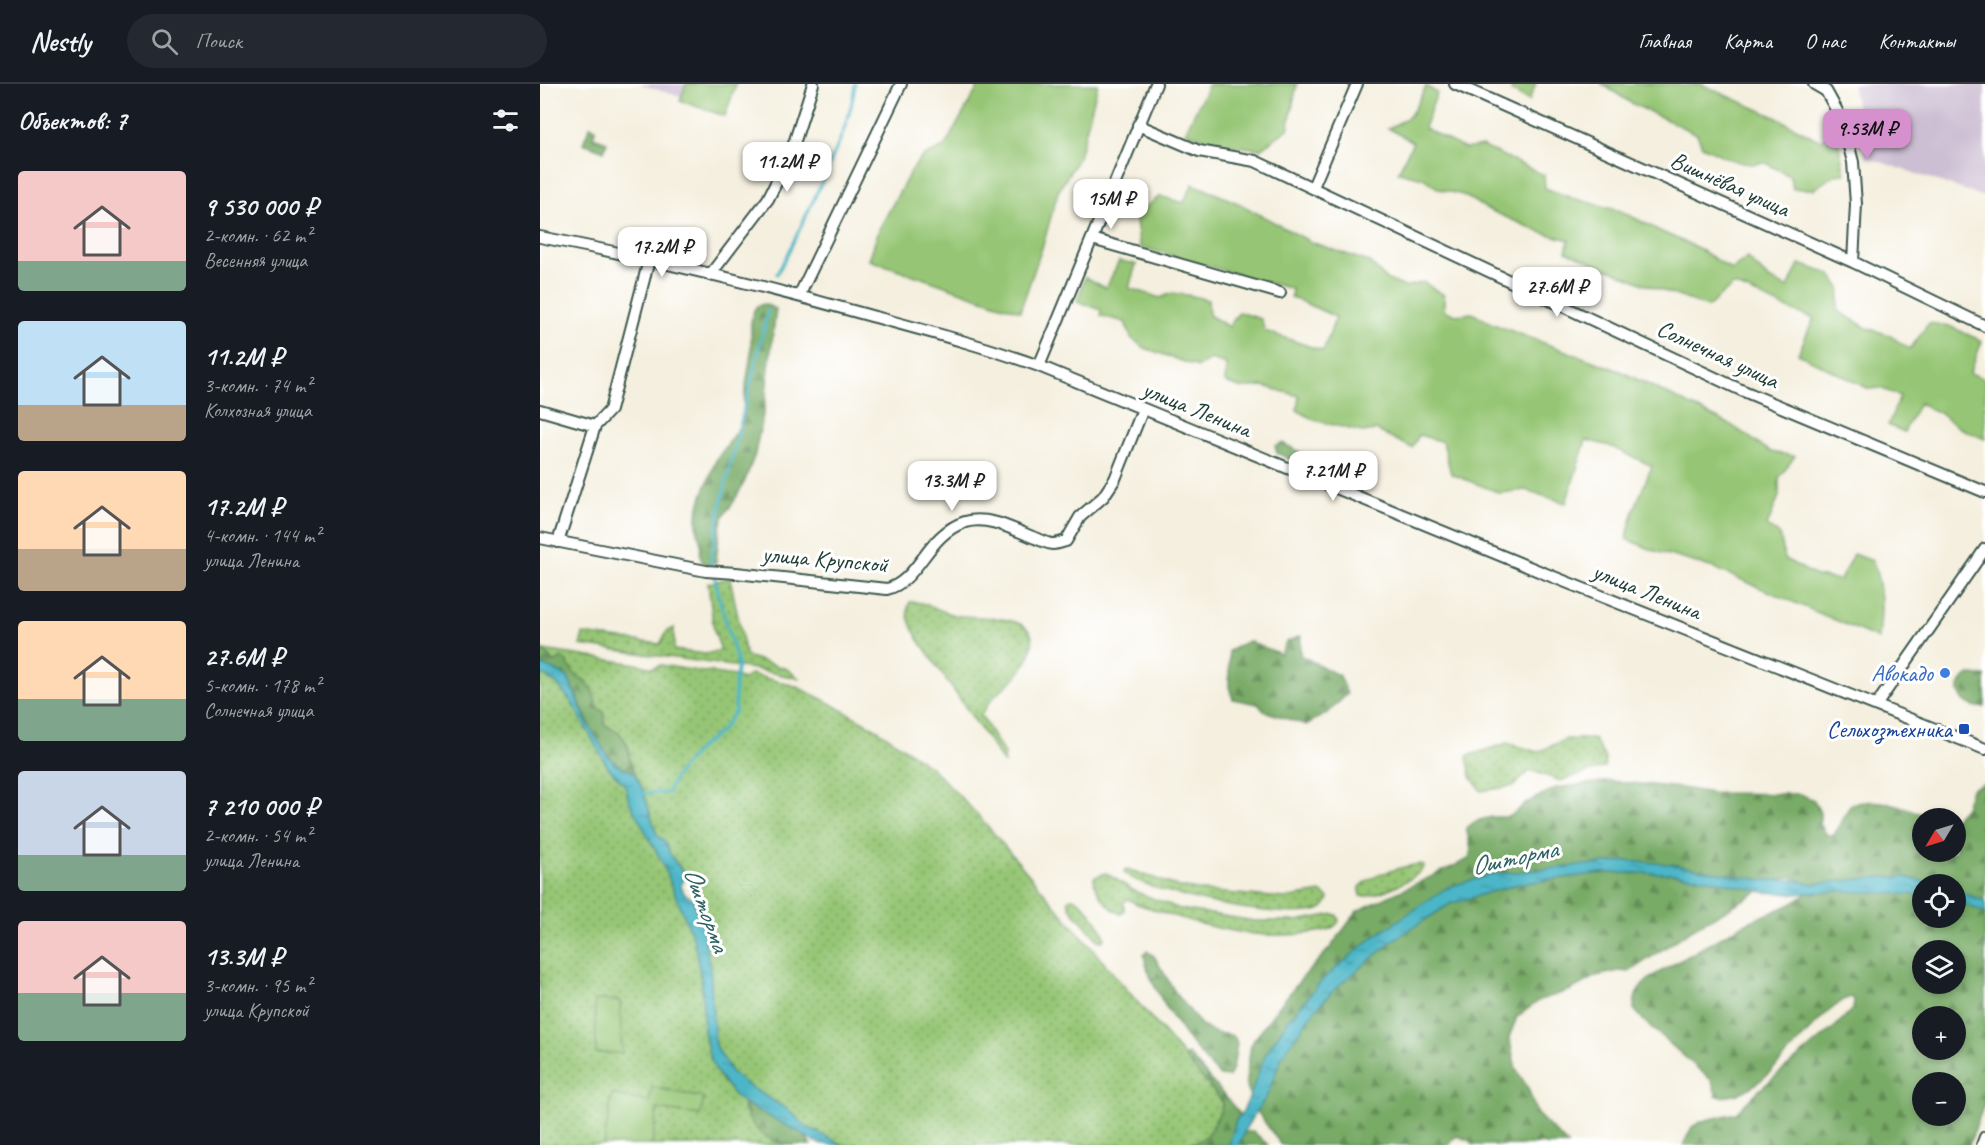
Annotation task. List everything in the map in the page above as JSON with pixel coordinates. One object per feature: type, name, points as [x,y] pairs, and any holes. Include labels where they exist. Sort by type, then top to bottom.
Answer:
[{"type":"street","points":[[711,275],[768,199],[791,153],[813,84]]},
{"type":"street","points":[[799,296],[901,84]]},
{"type":"street","points":[[1039,366],[1156,84]]},
{"type":"street","points":[[1314,187],[1357,84]]},
{"type":"street","name":"Вишнёвая улица","points":[[1455,84],[1853,262],[1985,326]]},
{"type":"street","points":[[1814,84],[1826,91],[1842,120],[1853,162],[1857,204],[1853,262]]},
{"type":"street","name":"Солнечная улица","points":[[1138,125],[1199,151],[1255,160],[1740,390],[1985,492]]},
{"type":"street","name":"улица Ленина","points":[[540,237],[799,296],[991,348],[1555,578],[1877,704],[1985,749]]},
{"type":"street","points":[[1092,239],[1280,293]]},
{"type":"street","points":[[558,542],[595,426],[610,410],[649,260]]},
{"type":"street","name":"улица Крупской","points":[[540,538],[706,572],[887,589],[898,586],[933,543],[945,532],[968,521],[993,521],[1051,544],[1066,541],[1080,517],[1103,497],[1115,479],[1143,409]]},
{"type":"street","points":[[540,410],[595,426]]},
{"type":"street","points":[[1877,704],[1985,549]]},
{"type":"street","points":[[1982,1145],[1985,1137]]},
{"type":"shaded area","points":[[640,84],[711,84],[705,105]]},
{"type":"shaded area","points":[[1852,84],[1985,84],[1985,197],[1866,157]]},
{"type":"green space","points":[[686,84],[736,84],[725,116],[680,101]]},
{"type":"green space","points":[[980,84],[1098,84],[1079,157],[1058,192],[1043,245],[1020,311],[869,260],[879,229],[911,171],[922,157],[944,147]]},
{"type":"green space","points":[[1209,84],[1297,84],[1288,129],[1260,149],[1224,145],[1185,132]]},
{"type":"green space","points":[[1514,84],[1536,84],[1529,101],[1511,91]]},
{"type":"green space","points":[[1602,84],[1679,84],[1682,86],[1701,84],[1775,117],[1821,141],[1835,128],[1845,174],[1834,175],[1814,189],[1793,189],[1790,176],[1764,162],[1748,164],[1740,162],[1702,146],[1697,134],[1631,103]]},
{"type":"green space","points":[[1426,86],[1437,93],[1424,128],[1465,149],[1482,146],[1544,175],[1545,188],[1621,211],[1698,248],[1732,270],[1747,258],[1769,279],[1788,288],[1799,264],[1830,274],[1840,288],[1838,311],[1867,328],[1889,335],[1910,349],[1929,323],[1949,326],[1982,341],[1970,373],[1985,379],[1985,439],[1960,428],[1939,413],[1919,403],[1904,432],[1888,425],[1900,396],[1880,388],[1869,389],[1798,354],[1814,318],[1733,285],[1708,307],[1644,284],[1566,251],[1569,240],[1540,232],[1487,209],[1463,195],[1439,189],[1423,178],[1398,172],[1413,142],[1388,128],[1404,120],[1412,112]]},
{"type":"green space","points":[[590,126],[596,128],[593,137],[607,142],[604,151],[583,143]]},
{"type":"green space","points":[[1193,184],[1238,203],[1311,242],[1369,262],[1386,279],[1405,287],[1423,282],[1444,295],[1444,310],[1456,315],[1472,313],[1493,324],[1620,371],[1731,425],[1771,452],[1795,456],[1779,478],[1779,496],[1767,526],[1780,535],[1785,559],[1816,576],[1840,580],[1853,554],[1873,561],[1879,581],[1881,600],[1879,639],[1714,568],[1655,551],[1626,539],[1635,507],[1652,466],[1610,446],[1586,440],[1566,503],[1525,490],[1500,493],[1451,474],[1443,442],[1419,435],[1412,448],[1376,430],[1362,432],[1314,420],[1297,410],[1299,396],[1263,386],[1242,388],[1225,382],[1226,364],[1210,359],[1198,367],[1145,348],[1131,338],[1125,322],[1101,316],[1101,310],[1077,301],[1085,277],[1106,288],[1119,261],[1136,264],[1129,288],[1160,298],[1172,293],[1208,300],[1209,315],[1229,327],[1239,312],[1261,319],[1265,331],[1323,351],[1336,317],[1291,297],[1292,289],[1140,247],[1135,215],[1160,196],[1183,203]]},
{"type":"green space","points":[[764,304],[776,309],[764,410],[755,454],[745,481],[723,516],[716,562],[709,565],[702,562],[700,555],[697,513],[716,460],[737,431],[743,415],[751,353],[751,322],[754,310],[757,306]]},
{"type":"green space","points":[[1282,443],[1302,453],[1303,459],[1295,462],[1277,453],[1275,446]]},
{"type":"green space","points":[[730,578],[746,656],[787,669],[800,679],[755,669],[580,645],[583,634],[660,644],[667,631],[674,628],[674,650],[706,654],[721,650],[714,631],[708,583]]},
{"type":"green space","points":[[910,602],[918,602],[955,615],[1007,620],[1020,624],[1028,630],[1032,639],[1030,653],[1021,671],[992,699],[981,715],[1005,755],[1004,763],[918,639],[908,616]]},
{"type":"green space","points":[[1301,636],[1300,655],[1340,676],[1347,694],[1329,712],[1306,725],[1264,711],[1258,704],[1233,699],[1229,687],[1229,651],[1248,641],[1281,654],[1286,642]]},
{"type":"green space","points":[[540,650],[543,650],[554,663],[563,658],[575,674],[590,687],[596,706],[604,713],[605,725],[615,730],[625,740],[634,773],[621,767],[610,758],[593,732],[567,676],[540,664]]},
{"type":"green space","points":[[543,650],[652,668],[661,665],[703,672],[712,671],[744,679],[751,674],[795,686],[878,730],[932,768],[978,815],[1223,1102],[1211,1130],[1198,1142],[1179,1145],[843,1145],[807,1127],[787,1109],[747,1085],[732,1073],[715,1045],[710,967],[702,926],[693,899],[694,884],[671,856],[665,842],[657,835],[642,788],[629,761],[630,751],[627,743],[619,732],[605,725],[604,713],[596,706],[586,681],[554,663]]},
{"type":"green space","points":[[540,673],[557,684],[571,701],[608,767],[625,785],[629,801],[662,862],[694,940],[702,984],[704,1031],[710,1058],[723,1082],[744,1103],[743,1110],[774,1142],[794,1145],[652,1145],[657,1109],[700,1115],[704,1098],[653,1087],[650,1102],[612,1095],[604,1145],[540,1145]]},
{"type":"green space","points":[[1970,675],[1985,676],[1985,707],[1971,705],[1961,697],[1959,685]]},
{"type":"green space","points":[[1566,739],[1594,739],[1605,758],[1605,767],[1560,781],[1530,770],[1514,786],[1481,791],[1471,777],[1467,756],[1507,743],[1538,752]]},
{"type":"green space","points":[[1610,781],[1713,793],[1800,794],[1814,800],[1820,813],[1820,824],[1827,835],[1834,835],[1850,805],[1861,802],[1882,802],[1912,810],[1912,862],[1966,862],[1966,808],[1964,808],[1971,789],[1985,783],[1985,1102],[1969,1145],[1683,1145],[1692,1127],[1702,1121],[1736,1113],[1758,1091],[1837,1025],[1853,1008],[1854,999],[1850,997],[1834,1006],[1769,1073],[1735,1095],[1717,1096],[1711,1080],[1644,1021],[1634,1009],[1635,998],[1639,990],[1653,976],[1744,924],[1789,905],[1804,896],[1806,885],[1792,877],[1776,881],[1693,929],[1629,972],[1619,971],[1596,976],[1571,990],[1540,1000],[1517,1017],[1509,1037],[1516,1069],[1528,1088],[1537,1114],[1568,1145],[1542,1143],[1473,1145],[1469,1140],[1457,1136],[1449,1145],[1281,1145],[1259,1114],[1249,1095],[1246,1080],[1251,1044],[1302,978],[1330,948],[1357,911],[1469,859],[1471,849],[1466,828],[1476,821],[1492,817],[1509,817],[1528,802],[1556,788]]},
{"type":"green space","points":[[1421,864],[1424,866],[1421,871],[1405,881],[1375,894],[1360,896],[1360,887],[1372,878]]},
{"type":"green space","points":[[1127,869],[1180,887],[1203,891],[1284,898],[1321,892],[1329,898],[1321,909],[1305,912],[1252,910],[1162,890],[1124,873]]},
{"type":"green space","points":[[1106,873],[1134,891],[1180,909],[1255,921],[1296,921],[1334,914],[1337,915],[1339,921],[1334,927],[1323,931],[1266,935],[1201,924],[1137,904],[1128,899],[1124,902],[1124,911],[1121,914],[1107,904],[1096,888],[1094,877]]},
{"type":"green space","points":[[1071,898],[1081,903],[1096,921],[1105,938],[1102,941],[1098,940],[1070,908],[1068,900]]},
{"type":"green space","points":[[1147,951],[1154,956],[1175,992],[1202,1026],[1235,1038],[1237,1043],[1233,1068],[1229,1077],[1220,1076],[1197,1051],[1174,1020],[1148,970],[1144,955]]},
{"type":"green space","points":[[595,1000],[620,1001],[622,1053],[596,1053]]},
{"type":"green space","points":[[1188,1054],[1241,1115],[1236,1120],[1229,1145],[1179,1145],[1197,1142],[1203,1138],[1214,1124],[1223,1102],[1184,1057]]},
{"type":"green space","points":[[652,1087],[704,1098],[700,1115],[657,1109],[652,1145],[604,1145],[612,1094],[649,1102]]},
{"type":"green space","points":[[744,1103],[803,1134],[812,1145],[785,1143],[761,1134],[746,1114]]},
{"type":"green space","points":[[1253,1131],[1268,1145],[1239,1145],[1245,1132]]},
{"type":"water","points":[[540,664],[567,676],[587,722],[607,755],[616,765],[634,773],[642,788],[657,835],[665,842],[671,856],[687,878],[681,886],[684,893],[693,899],[702,926],[710,967],[715,1045],[732,1073],[747,1085],[787,1109],[807,1127],[843,1145],[816,1142],[744,1103],[733,1094],[716,1071],[710,1058],[704,1031],[702,984],[694,940],[662,862],[629,801],[625,785],[608,767],[571,701],[557,684],[540,673]]},
{"type":"water","points":[[1628,861],[1671,864],[1762,880],[1794,880],[1813,884],[1905,877],[1912,879],[1912,894],[1839,891],[1793,894],[1763,892],[1708,879],[1668,873],[1602,873],[1518,884],[1450,904],[1395,939],[1338,986],[1315,1010],[1282,1056],[1267,1096],[1247,1126],[1239,1145],[1229,1145],[1236,1120],[1250,1096],[1265,1055],[1286,1023],[1324,978],[1372,938],[1448,887],[1494,874]]},
{"type":"water","points":[[1966,894],[1985,901],[1985,913],[1967,905]]},
{"type":"waterway","points":[[777,274],[839,142],[847,120],[855,84]]},
{"type":"waterway","points":[[642,793],[668,793],[675,777],[698,749],[722,730],[735,711],[738,664],[711,560],[720,508],[768,311]]},
{"type":"place","name":"Авокадо","points":[[1945,673]]},
{"type":"place","name":"Сельхозтехника","points":[[1964,729]]},
{"type":"water label","name":"Ошторма","points":[[1514,857]]},
{"type":"water label","name":"Ошторма","points":[[707,909]]}]
